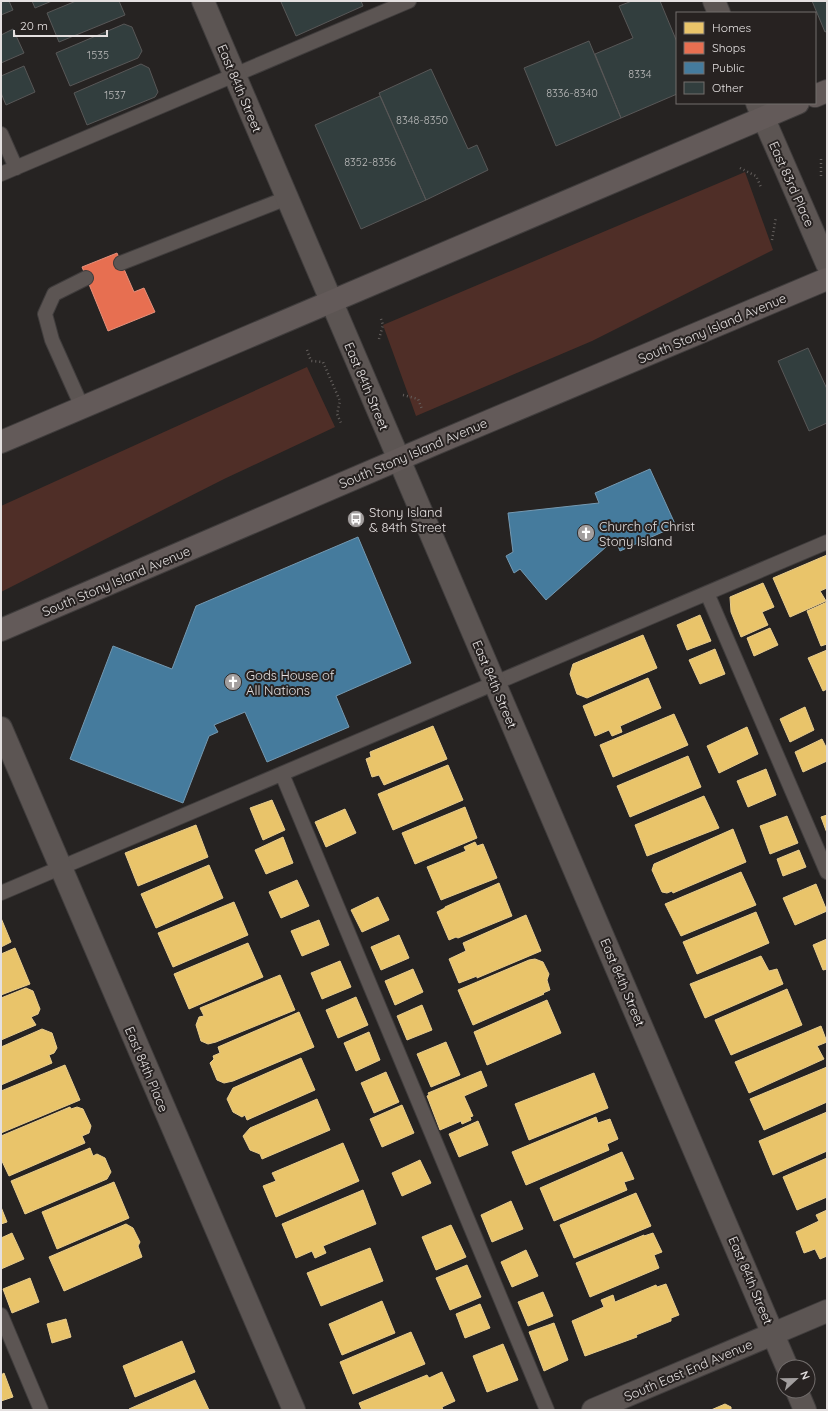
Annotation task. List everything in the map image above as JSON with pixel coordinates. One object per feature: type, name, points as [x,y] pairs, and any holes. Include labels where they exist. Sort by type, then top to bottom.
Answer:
[{"type":"highway","points":[[816,96],[827,91]]},
{"type":"highway","points":[[1,442],[331,302],[760,111],[793,104]]},
{"type":"highway","name":"South Stony Island Avenue","points":[[1,630],[398,459],[827,279]]},
{"type":"street","name":"East 84th Street","points":[[203,1],[784,1359]]},
{"type":"street","points":[[714,1],[719,12]]},
{"type":"street","name":"East 83rd Place","points":[[760,111],[827,264]]},
{"type":"street","name":"East 84th Place","points":[[1,728],[294,1410]]},
{"type":"street","name":"South East End Avenue","points":[[593,1410],[827,1311]]},
{"type":"street","points":[[801,1399],[805,1410]]},
{"type":"lane","points":[[1,174],[409,1]]},
{"type":"lane","points":[[1,134],[16,168]]},
{"type":"lane","points":[[121,263],[287,198]]},
{"type":"lane","points":[[82,407],[52,340],[45,314],[54,294],[86,278]]},
{"type":"lane","points":[[1,893],[827,542]]},
{"type":"lane","points":[[707,593],[827,872]]},
{"type":"lane","points":[[282,774],[547,1410]]},
{"type":"lane","points":[[1,1315],[41,1410]]},
{"type":"path","points":[[821,157],[820,175],[823,180]]},
{"type":"path","points":[[740,168],[756,176],[763,190]]},
{"type":"path","points":[[772,240],[776,218],[773,211]]},
{"type":"path","points":[[381,319],[383,325],[378,338],[382,345]]},
{"type":"path","points":[[306,350],[311,361],[323,362],[340,400],[337,414],[341,423]]},
{"type":"path","points":[[400,389],[403,396],[418,400],[422,410]]},
{"type":"shaded area","points":[[745,172],[773,250],[592,341],[416,416],[383,325]]},
{"type":"shaded area","points":[[307,367],[335,427],[224,479],[1,592],[1,506]]},
{"type":"building: Homes","points":[[827,555],[827,588],[820,591],[826,601],[790,617],[773,578]]},
{"type":"building: Homes","points":[[763,583],[774,607],[762,612],[768,625],[741,637],[731,612],[730,597]]},
{"type":"building: Homes","points":[[827,602],[827,644],[821,646],[807,611]]},
{"type":"building: Homes","points":[[700,615],[711,641],[687,650],[677,625]]},
{"type":"building: Homes","points":[[770,628],[778,645],[754,656],[747,638]]},
{"type":"building: Homes","points":[[643,635],[657,668],[587,698],[577,694],[570,674],[573,664]]},
{"type":"building: Homes","points":[[715,649],[725,674],[700,684],[689,660]]},
{"type":"building: Homes","points":[[827,650],[827,689],[823,691],[808,658]]},
{"type":"building: Homes","points":[[648,678],[661,708],[620,726],[622,732],[612,736],[609,730],[595,736],[583,706]]},
{"type":"building: Homes","points":[[805,707],[814,730],[790,742],[780,719]]},
{"type":"building: Homes","points":[[674,714],[688,745],[613,777],[600,745]]},
{"type":"building: Homes","points":[[433,726],[447,759],[384,785],[379,775],[372,777],[366,759],[371,757],[370,752]]},
{"type":"building: Homes","points":[[747,727],[758,754],[719,773],[707,746]]},
{"type":"building: Homes","points":[[822,739],[827,749],[827,761],[803,772],[795,752]]},
{"type":"building: Homes","points":[[688,756],[701,787],[630,817],[617,786]]},
{"type":"building: Homes","points":[[448,765],[463,800],[393,830],[378,794]]},
{"type":"building: Homes","points":[[766,769],[776,795],[748,807],[737,781]]},
{"type":"building: Homes","points":[[704,796],[719,828],[647,856],[635,825]]},
{"type":"building: Homes","points":[[272,800],[285,830],[263,840],[250,808]]},
{"type":"building: Homes","points":[[465,807],[477,838],[415,864],[402,833]]},
{"type":"building: Homes","points":[[345,809],[356,833],[326,847],[315,822]]},
{"type":"building: Homes","points":[[827,815],[827,833],[821,817]]},
{"type":"building: Homes","points":[[787,816],[798,843],[770,854],[760,826]]},
{"type":"building: Homes","points":[[196,825],[208,857],[138,886],[125,853]]},
{"type":"building: Homes","points":[[733,829],[746,862],[673,893],[672,891],[667,893],[662,892],[652,870],[654,864]]},
{"type":"building: Homes","points":[[283,837],[293,863],[266,874],[255,850]]},
{"type":"building: Homes","points":[[475,842],[477,846],[483,844],[497,878],[441,900],[427,867],[466,851],[464,847]]},
{"type":"building: Homes","points":[[799,850],[806,867],[783,876],[777,859]]},
{"type":"building: Homes","points":[[209,865],[223,898],[156,928],[141,894]]},
{"type":"building: Homes","points":[[741,872],[756,905],[681,936],[665,904]]},
{"type":"building: Homes","points":[[297,880],[309,906],[281,918],[269,892]]},
{"type":"building: Homes","points":[[499,883],[512,916],[458,938],[456,937],[449,940],[437,912]]},
{"type":"building: Homes","points":[[816,884],[827,911],[795,925],[783,898]]},
{"type":"building: Homes","points":[[378,897],[389,920],[362,932],[351,910]]},
{"type":"building: Homes","points":[[234,902],[248,935],[173,967],[158,933]]},
{"type":"building: Homes","points":[[756,912],[769,943],[697,974],[683,942]]},
{"type":"building: Homes","points":[[526,915],[541,951],[477,978],[477,976],[459,983],[449,959],[466,951],[463,943]]},
{"type":"building: Homes","points":[[1,918],[11,942],[1,947]]},
{"type":"building: Homes","points":[[319,920],[329,945],[302,956],[291,931]]},
{"type":"building: Homes","points":[[399,935],[409,958],[381,970],[371,947]]},
{"type":"building: Homes","points":[[827,939],[827,969],[823,970],[813,945]]},
{"type":"building: Homes","points":[[248,943],[263,977],[189,1009],[174,974]]},
{"type":"building: Homes","points":[[15,948],[30,984],[1,995],[1,954]]},
{"type":"building: Homes","points":[[761,956],[769,971],[777,969],[783,984],[705,1018],[690,984]]},
{"type":"building: Homes","points":[[535,959],[543,962],[549,974],[547,980],[550,990],[473,1025],[458,990],[529,960]]},
{"type":"building: Homes","points":[[340,961],[351,987],[322,999],[311,973]]},
{"type":"building: Homes","points":[[413,969],[423,992],[395,1005],[385,981]]},
{"type":"building: Homes","points":[[280,975],[295,1010],[216,1042],[208,1044],[201,1041],[196,1025],[199,1017],[204,1016],[200,1008]]},
{"type":"building: Homes","points":[[26,988],[33,991],[40,1009],[38,1014],[31,1017],[36,1025],[1,1040],[1,998]]},
{"type":"building: Homes","points":[[787,989],[802,1025],[731,1055],[715,1020]]},
{"type":"building: Homes","points":[[356,997],[368,1025],[338,1038],[326,1010]]},
{"type":"building: Homes","points":[[547,1000],[561,1033],[487,1065],[474,1032]]},
{"type":"building: Homes","points":[[422,1005],[432,1030],[407,1040],[397,1016]]},
{"type":"building: Homes","points":[[299,1012],[314,1047],[233,1081],[224,1083],[217,1080],[210,1063],[214,1059],[213,1056],[220,1053],[218,1047]]},
{"type":"building: Homes","points":[[821,1026],[827,1042],[817,1046],[824,1059],[749,1093],[735,1062]]},
{"type":"building: Homes","points":[[42,1029],[52,1033],[57,1048],[54,1053],[49,1055],[52,1063],[1,1085],[1,1047]]},
{"type":"building: Homes","points":[[369,1032],[380,1060],[356,1071],[344,1043]]},
{"type":"building: Homes","points":[[446,1042],[460,1075],[431,1087],[417,1054]]},
{"type":"building: Homes","points":[[301,1058],[315,1090],[247,1120],[245,1115],[242,1117],[233,1112],[227,1099],[233,1088]]},
{"type":"building: Homes","points":[[65,1065],[80,1100],[1,1133],[1,1091]]},
{"type":"building: Homes","points":[[827,1067],[827,1102],[764,1130],[750,1099]]},
{"type":"building: Homes","points":[[481,1071],[487,1086],[464,1096],[473,1116],[470,1117],[471,1120],[462,1124],[461,1121],[440,1130],[427,1096],[429,1095],[428,1093]]},
{"type":"building: Homes","points":[[386,1072],[399,1102],[374,1113],[361,1083]]},
{"type":"building: Homes","points":[[594,1073],[608,1108],[529,1140],[515,1104]]},
{"type":"building: Homes","points":[[317,1099],[330,1130],[262,1159],[260,1154],[250,1150],[243,1136],[250,1128]]},
{"type":"building: Homes","points":[[402,1105],[414,1133],[382,1147],[370,1119]]},
{"type":"building: Homes","points":[[70,1107],[71,1109],[77,1107],[83,1109],[91,1126],[89,1133],[82,1136],[85,1143],[9,1176],[1,1159],[1,1136]]},
{"type":"building: Homes","points":[[827,1112],[827,1151],[773,1175],[759,1141]]},
{"type":"building: Homes","points":[[596,1117],[598,1123],[610,1119],[618,1139],[607,1144],[609,1150],[526,1185],[512,1152]]},
{"type":"building: Homes","points":[[478,1121],[488,1145],[459,1157],[449,1134]]},
{"type":"building: Homes","points":[[343,1143],[359,1181],[276,1217],[263,1186],[276,1181],[272,1173]]},
{"type":"building: Homes","points":[[90,1148],[93,1156],[97,1154],[105,1158],[111,1172],[107,1179],[25,1214],[11,1181]]},
{"type":"building: Homes","points":[[622,1152],[634,1179],[624,1182],[627,1190],[554,1221],[540,1188]]},
{"type":"building: Homes","points":[[827,1158],[827,1197],[797,1210],[783,1177]]},
{"type":"building: Homes","points":[[420,1160],[431,1183],[402,1196],[392,1173]]},
{"type":"building: Homes","points":[[114,1182],[129,1218],[57,1249],[42,1212]]},
{"type":"building: Homes","points":[[363,1190],[376,1224],[323,1246],[326,1253],[315,1258],[312,1251],[296,1258],[282,1224]]},
{"type":"building: Homes","points":[[636,1193],[651,1226],[574,1258],[560,1225]]},
{"type":"building: Homes","points":[[511,1201],[523,1229],[492,1242],[481,1215]]},
{"type":"building: Homes","points":[[1,1207],[7,1222],[1,1224]]},
{"type":"building: Homes","points":[[827,1210],[827,1256],[820,1259],[815,1249],[804,1253],[796,1232],[819,1221],[816,1215]]},
{"type":"building: Homes","points":[[126,1224],[133,1228],[140,1242],[138,1246],[142,1257],[64,1291],[49,1257]]},
{"type":"building: Homes","points":[[451,1225],[466,1257],[436,1270],[422,1237]]},
{"type":"building: Homes","points":[[12,1233],[24,1259],[1,1269],[1,1238]]},
{"type":"building: Homes","points":[[653,1233],[662,1252],[654,1255],[659,1268],[590,1297],[576,1263],[644,1235]]},
{"type":"building: Homes","points":[[370,1248],[383,1281],[321,1306],[307,1273]]},
{"type":"building: Homes","points":[[526,1250],[538,1276],[512,1287],[501,1262]]},
{"type":"building: Homes","points":[[467,1265],[481,1297],[450,1310],[436,1278]]},
{"type":"building: Homes","points":[[30,1278],[39,1302],[12,1313],[3,1289]]},
{"type":"building: Homes","points":[[666,1284],[679,1315],[671,1318],[671,1321],[636,1335],[637,1337],[585,1356],[572,1321],[604,1307],[601,1300],[613,1295],[615,1302],[656,1285],[657,1287]]},
{"type":"building: Homes","points":[[543,1292],[553,1316],[528,1326],[518,1302]]},
{"type":"building: Homes","points":[[382,1301],[395,1333],[342,1355],[329,1324]]},
{"type":"building: Homes","points":[[480,1304],[490,1328],[465,1338],[456,1314]]},
{"type":"building: Homes","points":[[66,1319],[71,1337],[52,1343],[47,1324]]},
{"type":"building: Homes","points":[[554,1323],[568,1360],[544,1371],[529,1332]]},
{"type":"building: Homes","points":[[411,1332],[425,1364],[353,1394],[340,1362]]},
{"type":"building: Homes","points":[[182,1341],[195,1372],[135,1397],[123,1366]]},
{"type":"building: Homes","points":[[503,1344],[518,1380],[487,1392],[473,1356]]},
{"type":"building: Homes","points":[[442,1372],[455,1401],[442,1407],[443,1410],[362,1410],[359,1403],[427,1375],[429,1378]]},
{"type":"building: Homes","points":[[4,1373],[13,1397],[1,1401],[1,1375]]},
{"type":"building: Homes","points":[[195,1380],[209,1410],[129,1409]]},
{"type":"building: Homes","points":[[725,1404],[731,1407],[731,1410],[711,1410]]},
{"type":"building: Shops","points":[[117,253],[134,292],[144,288],[155,312],[108,331],[82,267]]},
{"type":"building: Public","name":"Church of Christ Stony Island","points":[[650,469],[676,526],[620,551],[615,539],[546,600],[520,569],[514,573],[506,556],[513,552],[508,513],[599,503],[595,493]]},
{"type":"building: Public","name":"Gods House of All Nations","points":[[358,537],[411,663],[336,696],[349,727],[267,762],[245,712],[214,725],[218,732],[209,736],[183,803],[70,759],[113,646],[172,669],[196,606]]},
{"type":"building: Other","points":[[1,1],[9,1],[13,10],[1,15]]},
{"type":"building: Other","points":[[32,1],[52,1],[35,8]]},
{"type":"building: Other","points":[[76,1],[119,1],[125,15],[59,42],[47,13]]},
{"type":"building: Other","points":[[361,1],[363,6],[296,36],[281,2]]},
{"type":"building: Other","points":[[632,1],[660,1],[676,40],[676,94],[621,118],[595,54],[633,38],[619,6]]},
{"type":"building: Other","points":[[812,1],[827,1],[827,31],[825,32]]},
{"type":"building: Other","points":[[124,24],[132,27],[142,51],[138,58],[70,86],[56,53]]},
{"type":"building: Other","points":[[13,29],[24,53],[1,63],[1,35]]},
{"type":"building: Other","points":[[589,41],[621,118],[556,146],[524,68]]},
{"type":"building: Other","points":[[141,64],[149,68],[158,92],[155,97],[87,125],[74,93]]},
{"type":"building: Other","points":[[24,66],[35,92],[6,105],[1,93],[1,76]]},
{"type":"building: Other","points":[[431,69],[468,149],[477,145],[488,170],[426,200],[379,93]]},
{"type":"building: Other","points":[[380,96],[426,200],[361,229],[315,125]]},
{"type":"building: Other","points":[[808,348],[827,389],[827,423],[809,431],[778,361]]},
{"type":"place","name":"Stony Island & 84th Street","points":[[356,519]]},
{"type":"place","name":"Church of Christ Stony Island","points":[[586,533]]},
{"type":"place","name":"Gods House of All Nations","points":[[233,682]]}]
